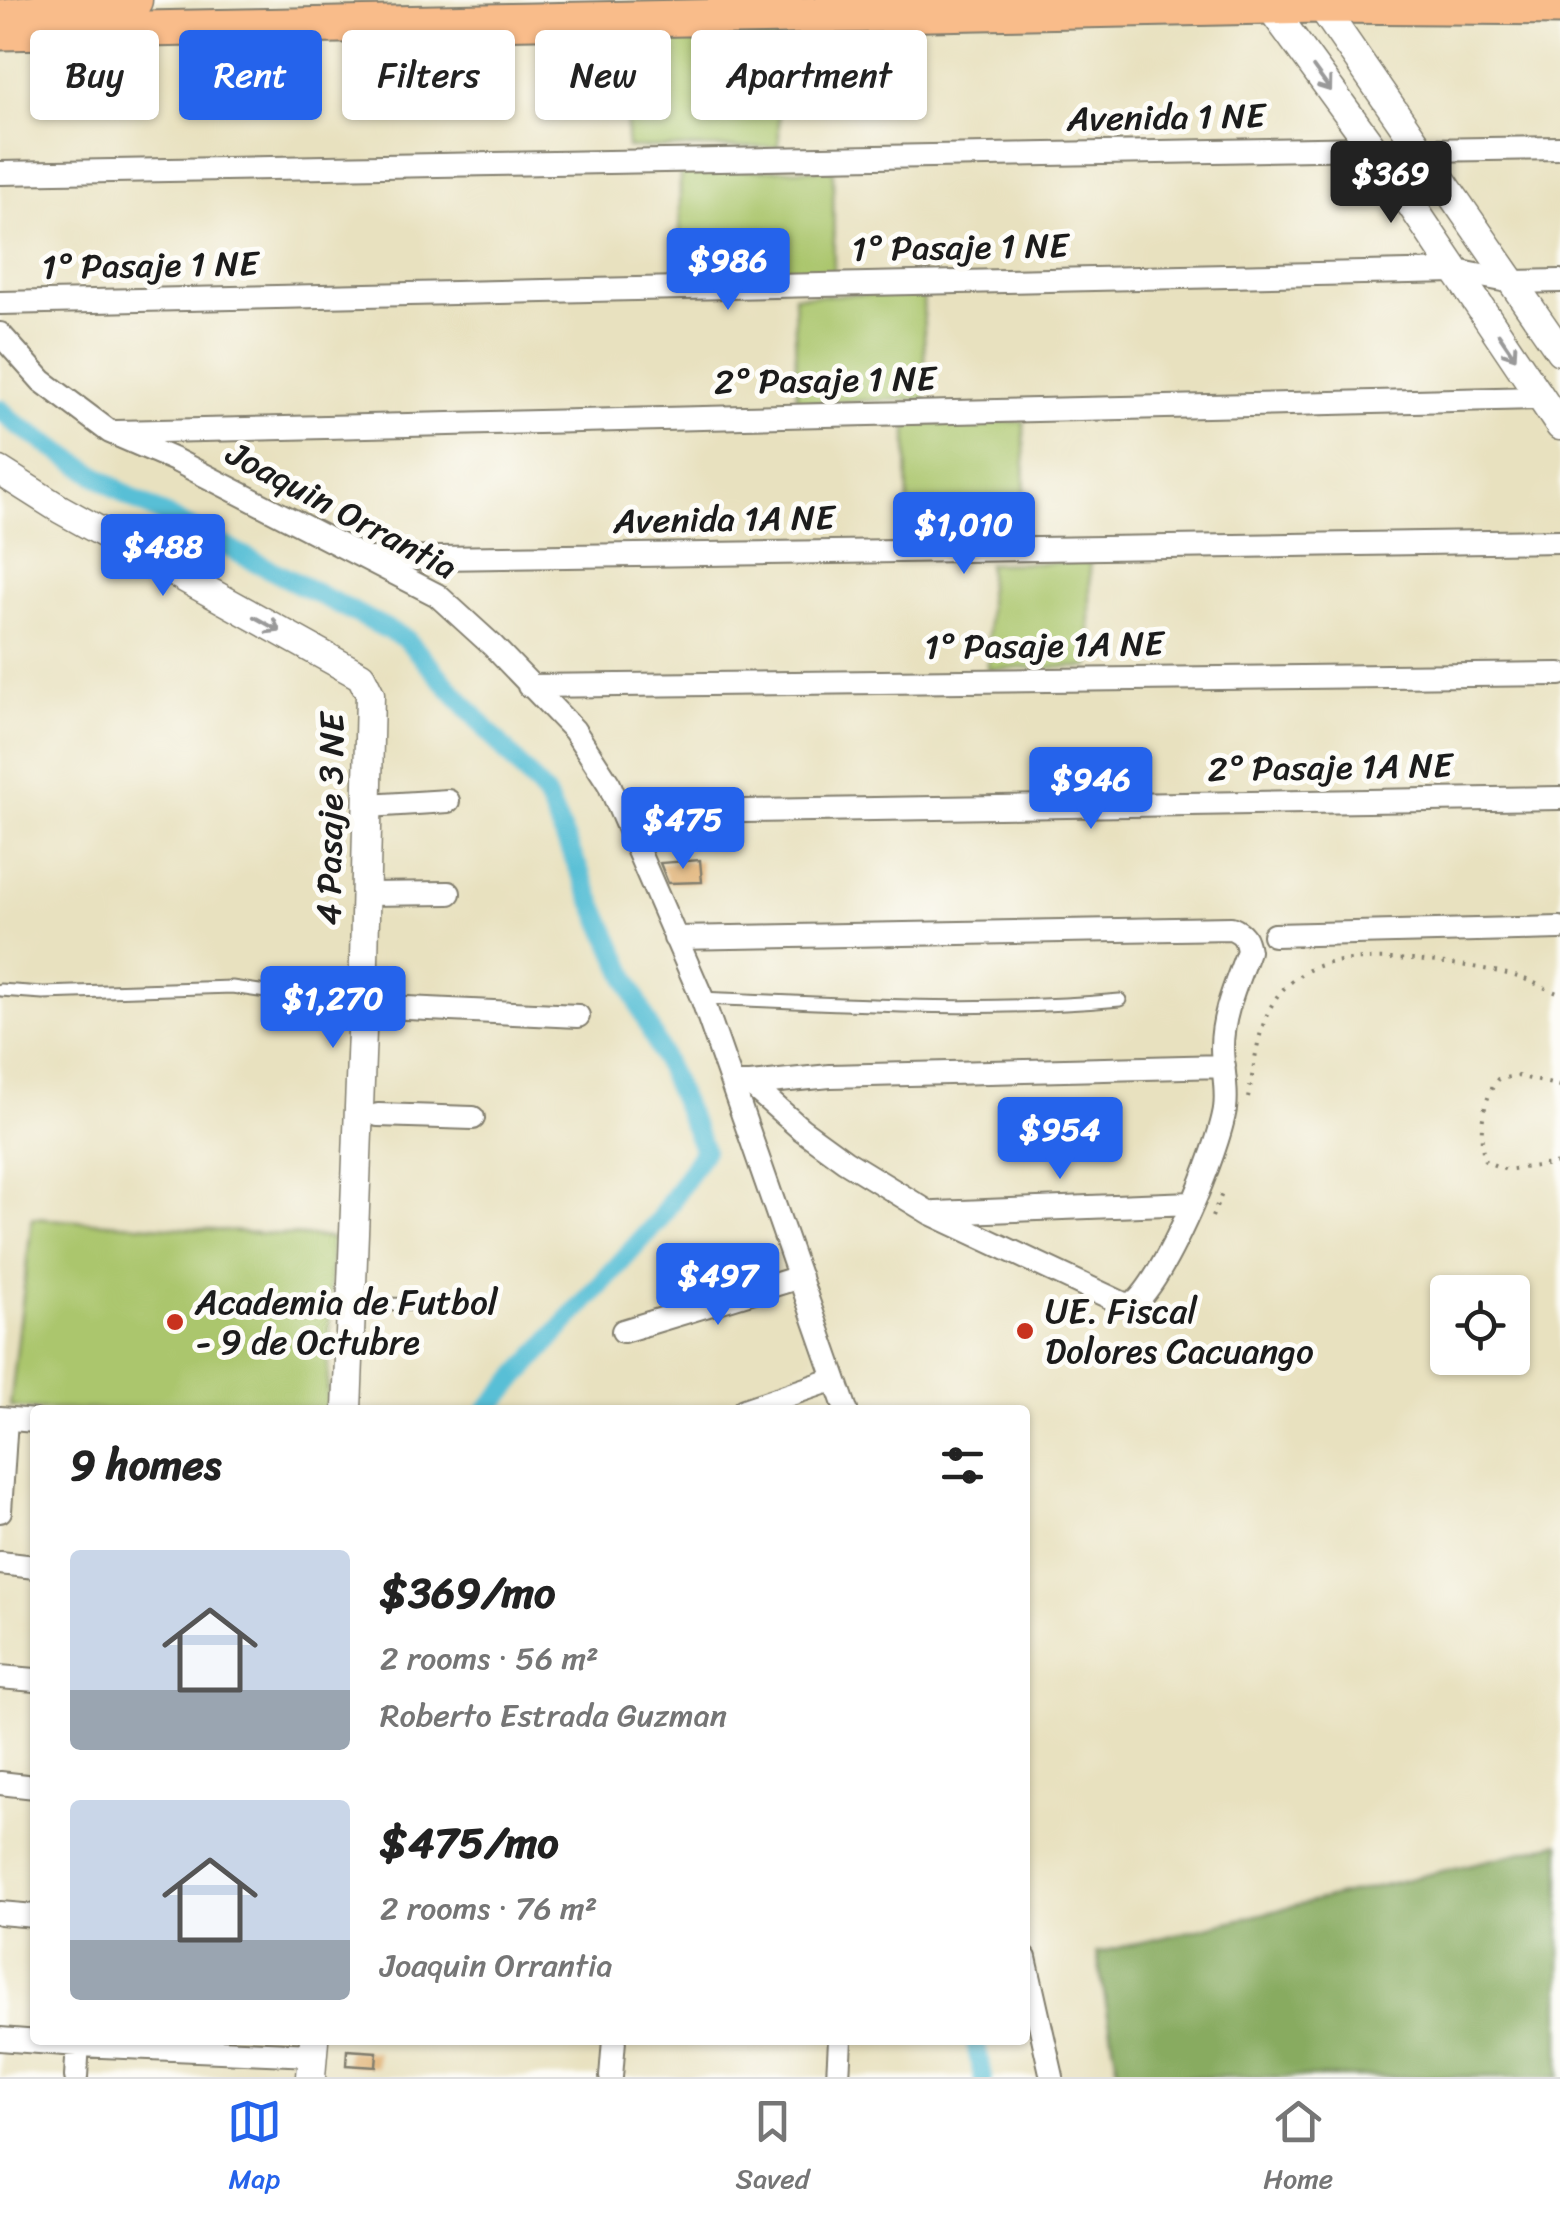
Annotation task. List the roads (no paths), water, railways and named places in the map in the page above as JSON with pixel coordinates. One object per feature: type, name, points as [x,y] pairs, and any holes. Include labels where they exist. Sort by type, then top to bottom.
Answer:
[{"type":"highway","points":[[12,17],[132,0]]},
{"type":"main road","points":[[12,17],[1318,2],[1560,6]]},
{"type":"street","points":[[1318,2],[1560,351]]},
{"type":"street","points":[[1268,4],[1373,148],[1560,426]]},
{"type":"street","name":"Avenida 1 NE","points":[[0,173],[1373,148]]},
{"type":"street","points":[[1423,150],[1560,148]]},
{"type":"street","points":[[1438,245],[1459,247],[1480,233]]},
{"type":"street","name":"1° Pasaje 1 NE","points":[[0,303],[1456,271],[1518,288],[1560,281]]},
{"type":"street","points":[[1478,303],[1518,288]]},
{"type":"street","name":"Joaquin Orrantia","points":[[0,334],[42,381],[110,432],[175,460],[437,595],[574,730],[609,784],[741,1084],[800,1278],[844,1405]]},
{"type":"street","name":"2° Pasaje 1 NE","points":[[110,432],[1542,398]]},
{"type":"street","name":"4 Pasaje 3 NE","points":[[0,472],[360,676],[370,694],[363,1006],[347,1405]]},
{"type":"street","name":"Avenida 1A NE","points":[[368,559],[1560,542]]},
{"type":"street","name":"1° Pasaje 1A NE","points":[[529,686],[1560,674]]},
{"type":"street","name":"2° Pasaje 1A NE","points":[[622,813],[1560,798]]},
{"type":"street","points":[[368,806],[448,801]]},
{"type":"street","points":[[366,894],[449,893]]},
{"type":"street","points":[[676,938],[1231,928],[1247,940],[1248,951],[1224,1028],[1227,1090],[1223,1121],[1192,1204],[1144,1294],[1135,1303],[1124,1304],[930,1213],[846,1162],[741,1084]]},
{"type":"street","points":[[1274,935],[1560,928]]},
{"type":"street","points":[[363,1006],[578,1016]]},
{"type":"street","name":"4 Pasaje 3 NE","points":[[363,1006],[378,1116],[364,1405]]},
{"type":"street","points":[[741,1084],[830,1076],[1224,1066]]},
{"type":"street","points":[[378,1116],[473,1118]]},
{"type":"street","points":[[930,1213],[1192,1204]]},
{"type":"street","points":[[623,1331],[800,1278]]},
{"type":"street","points":[[759,1405],[835,1380]]},
{"type":"street","points":[[0,1510],[3,1418],[30,1421]]},
{"type":"street","points":[[0,1563],[30,1566]]},
{"type":"street","points":[[0,1677],[30,1680]]},
{"type":"street","points":[[0,1783],[30,1786]]},
{"type":"street","points":[[0,1912],[30,1915]]},
{"type":"street","points":[[1030,1980],[1052,2077]]},
{"type":"street","points":[[0,2038],[30,2040]]},
{"type":"street","points":[[76,2077],[78,2045]]},
{"type":"street","points":[[110,2045],[318,2058]]},
{"type":"street","points":[[611,2077],[614,2045]]},
{"type":"street","points":[[838,2077],[840,2045]]},
{"type":"lane","points":[[0,990],[42,993],[232,987],[363,1006]]},
{"type":"lane","points":[[702,998],[942,1008],[1051,1007],[1120,1000]]},
{"type":"lane","points":[[370,1304],[474,1305]]},
{"type":"waterway","points":[[0,409],[15,423],[131,498],[406,639],[546,796],[704,1150],[659,1220],[492,1405]]},
{"type":"waterway","points":[[976,2045],[983,2077]]},
{"type":"place","name":"Academia de Futbol - 9 de Octubre","points":[[175,1322]]},
{"type":"place","name":"UE. Fiscal Dolores Cacuango","points":[[1025,1331]]}]
